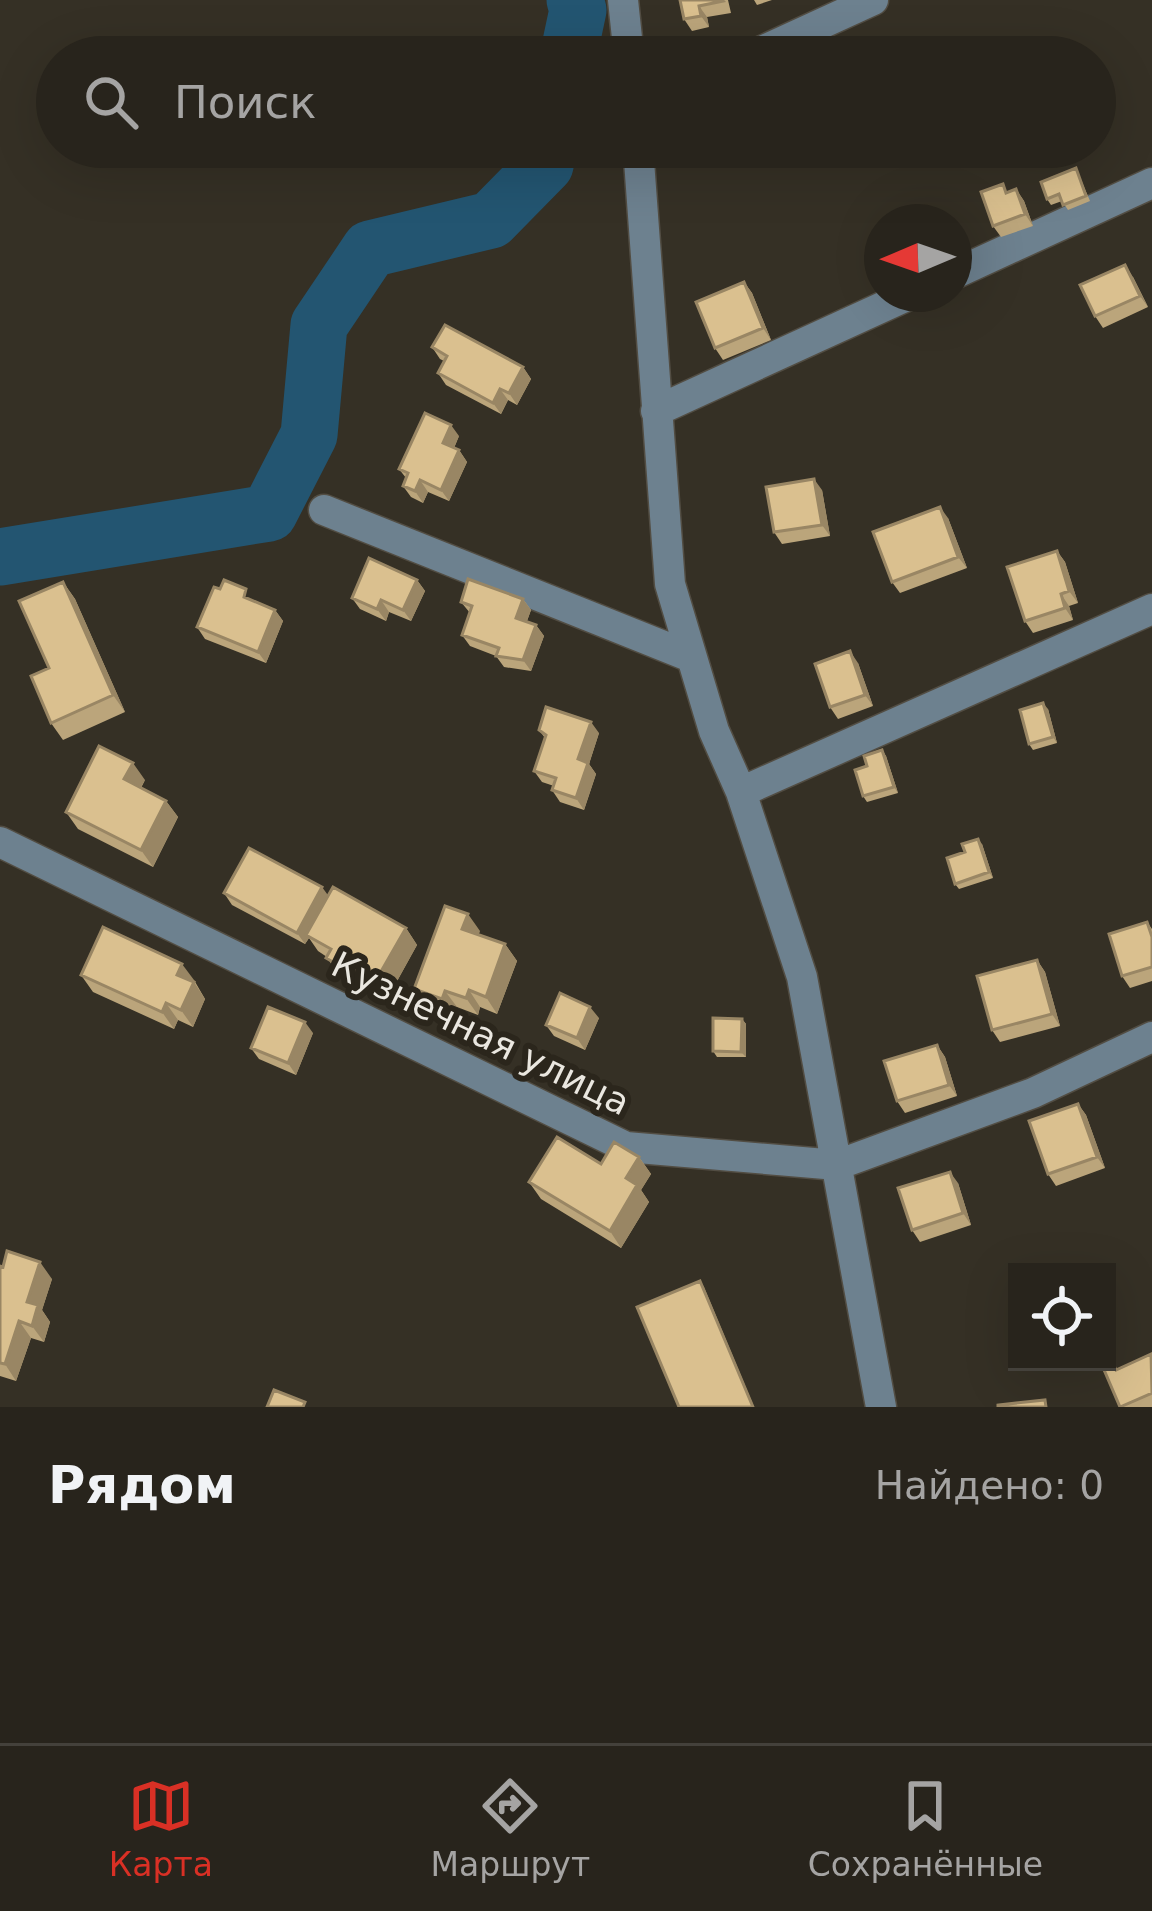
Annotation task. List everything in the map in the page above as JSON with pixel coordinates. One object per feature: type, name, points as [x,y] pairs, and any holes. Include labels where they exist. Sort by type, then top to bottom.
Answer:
[{"type":"street","points":[[622,0],[626,36]]},
{"type":"street","points":[[795,36],[873,0]]},
{"type":"street","points":[[639,168],[670,584],[714,731],[741,792],[802,977],[881,1407]]},
{"type":"street","points":[[972,266],[1152,183]]},
{"type":"street","points":[[656,412],[872,312]]},
{"type":"street","points":[[324,510],[691,657]]},
{"type":"street","points":[[741,792],[1152,609]]},
{"type":"street","name":"Кузнечная улица","points":[[0,842],[626,1147],[836,1166],[1033,1093],[1152,1036]]},
{"type":"building","points":[[680,0],[723,1],[699,6],[701,16],[684,19]]},
{"type":"building","points":[[1076,168],[1086,196],[1063,205],[1059,194],[1047,199],[1041,182]]},
{"type":"building","points":[[1003,184],[1006,193],[1016,189],[1025,214],[993,226],[981,192]]},
{"type":"building","points":[[1125,265],[1140,296],[1095,316],[1080,285]]},
{"type":"building","points":[[744,282],[763,328],[715,348],[696,302]]},
{"type":"building","points":[[445,325],[523,367],[509,393],[500,389],[493,403],[438,373],[447,356],[432,347]]},
{"type":"building","points":[[425,413],[451,425],[443,443],[459,450],[441,490],[420,480],[415,491],[403,486],[408,473],[399,469]]},
{"type":"building","points":[[814,479],[822,525],[774,532],[766,487]]},
{"type":"building","points":[[940,507],[958,557],[892,582],[873,532]]},
{"type":"building","points":[[1057,551],[1069,591],[1061,594],[1065,608],[1025,621],[1007,567]]},
{"type":"building","points":[[369,558],[417,580],[403,610],[381,600],[377,609],[352,598]]},
{"type":"building","points":[[468,579],[523,599],[516,618],[536,625],[523,660],[496,656],[499,648],[462,635],[472,606],[461,602]]},
{"type":"building","points":[[224,580],[246,589],[244,597],[275,610],[258,652],[197,627],[214,587],[220,589]]},
{"type":"building","points":[[63,582],[113,695],[51,723],[31,676],[49,668],[19,601]]},
{"type":"building","points":[[850,651],[865,695],[830,707],[815,664]]},
{"type":"building","points":[[1043,703],[1053,737],[1029,744],[1020,710]]},
{"type":"building","points":[[546,707],[591,722],[578,759],[588,763],[576,798],[552,790],[556,778],[534,771],[546,735],[539,730]]},
{"type":"building","points":[[99,746],[133,763],[124,779],[166,801],[141,850],[66,812]]},
{"type":"building","points":[[882,750],[894,787],[863,796],[855,770],[867,766],[864,756]]},
{"type":"building","points":[[978,839],[989,872],[955,884],[947,858],[965,852],[962,844]]},
{"type":"building","points":[[249,848],[322,887],[297,933],[224,893]]},
{"type":"building","points":[[333,887],[406,928],[379,975],[351,959],[345,969],[326,958],[331,949],[306,935]]},
{"type":"building","points":[[445,906],[468,914],[462,929],[505,944],[486,997],[469,990],[466,998],[445,991],[442,999],[414,989]]},
{"type":"building","points":[[1147,922],[1152,967],[1122,976],[1109,934]]},
{"type":"building","points":[[103,927],[182,964],[177,975],[194,982],[181,1010],[166,1003],[162,1012],[81,975]]},
{"type":"building","points":[[1037,960],[1052,1014],[992,1030],[977,976]]},
{"type":"building","points":[[560,993],[590,1007],[577,1038],[546,1025]]},
{"type":"building","points":[[268,1007],[305,1022],[288,1063],[251,1048]]},
{"type":"building","points":[[713,1018],[742,1019],[741,1052],[713,1051]]},
{"type":"building","points":[[937,1045],[949,1085],[897,1101],[884,1061]]},
{"type":"building","points":[[1078,1104],[1097,1157],[1048,1174],[1029,1121]]},
{"type":"building","points":[[557,1137],[601,1164],[614,1142],[639,1157],[626,1178],[637,1185],[610,1231],[529,1182]]},
{"type":"building","points":[[950,1172],[963,1213],[912,1230],[898,1188]]},
{"type":"building","points":[[7,1251],[40,1262],[27,1302],[38,1305],[32,1326],[19,1321],[5,1364],[0,1363],[0,1266]]},
{"type":"building","points":[[700,1281],[753,1407],[679,1407],[637,1307]]},
{"type":"building","points":[[1151,1354],[1152,1393],[1120,1407],[1105,1371]]},
{"type":"building","points":[[274,1390],[305,1402],[303,1407],[267,1407]]},
{"type":"building","points":[[1045,1400],[1046,1407],[998,1407],[998,1405]]},
{"type":"waterway","points":[[572,36],[578,10],[575,0]]},
{"type":"waterway","points":[[0,557],[269,513],[309,435],[319,325],[370,249],[491,220],[542,168]]}]
